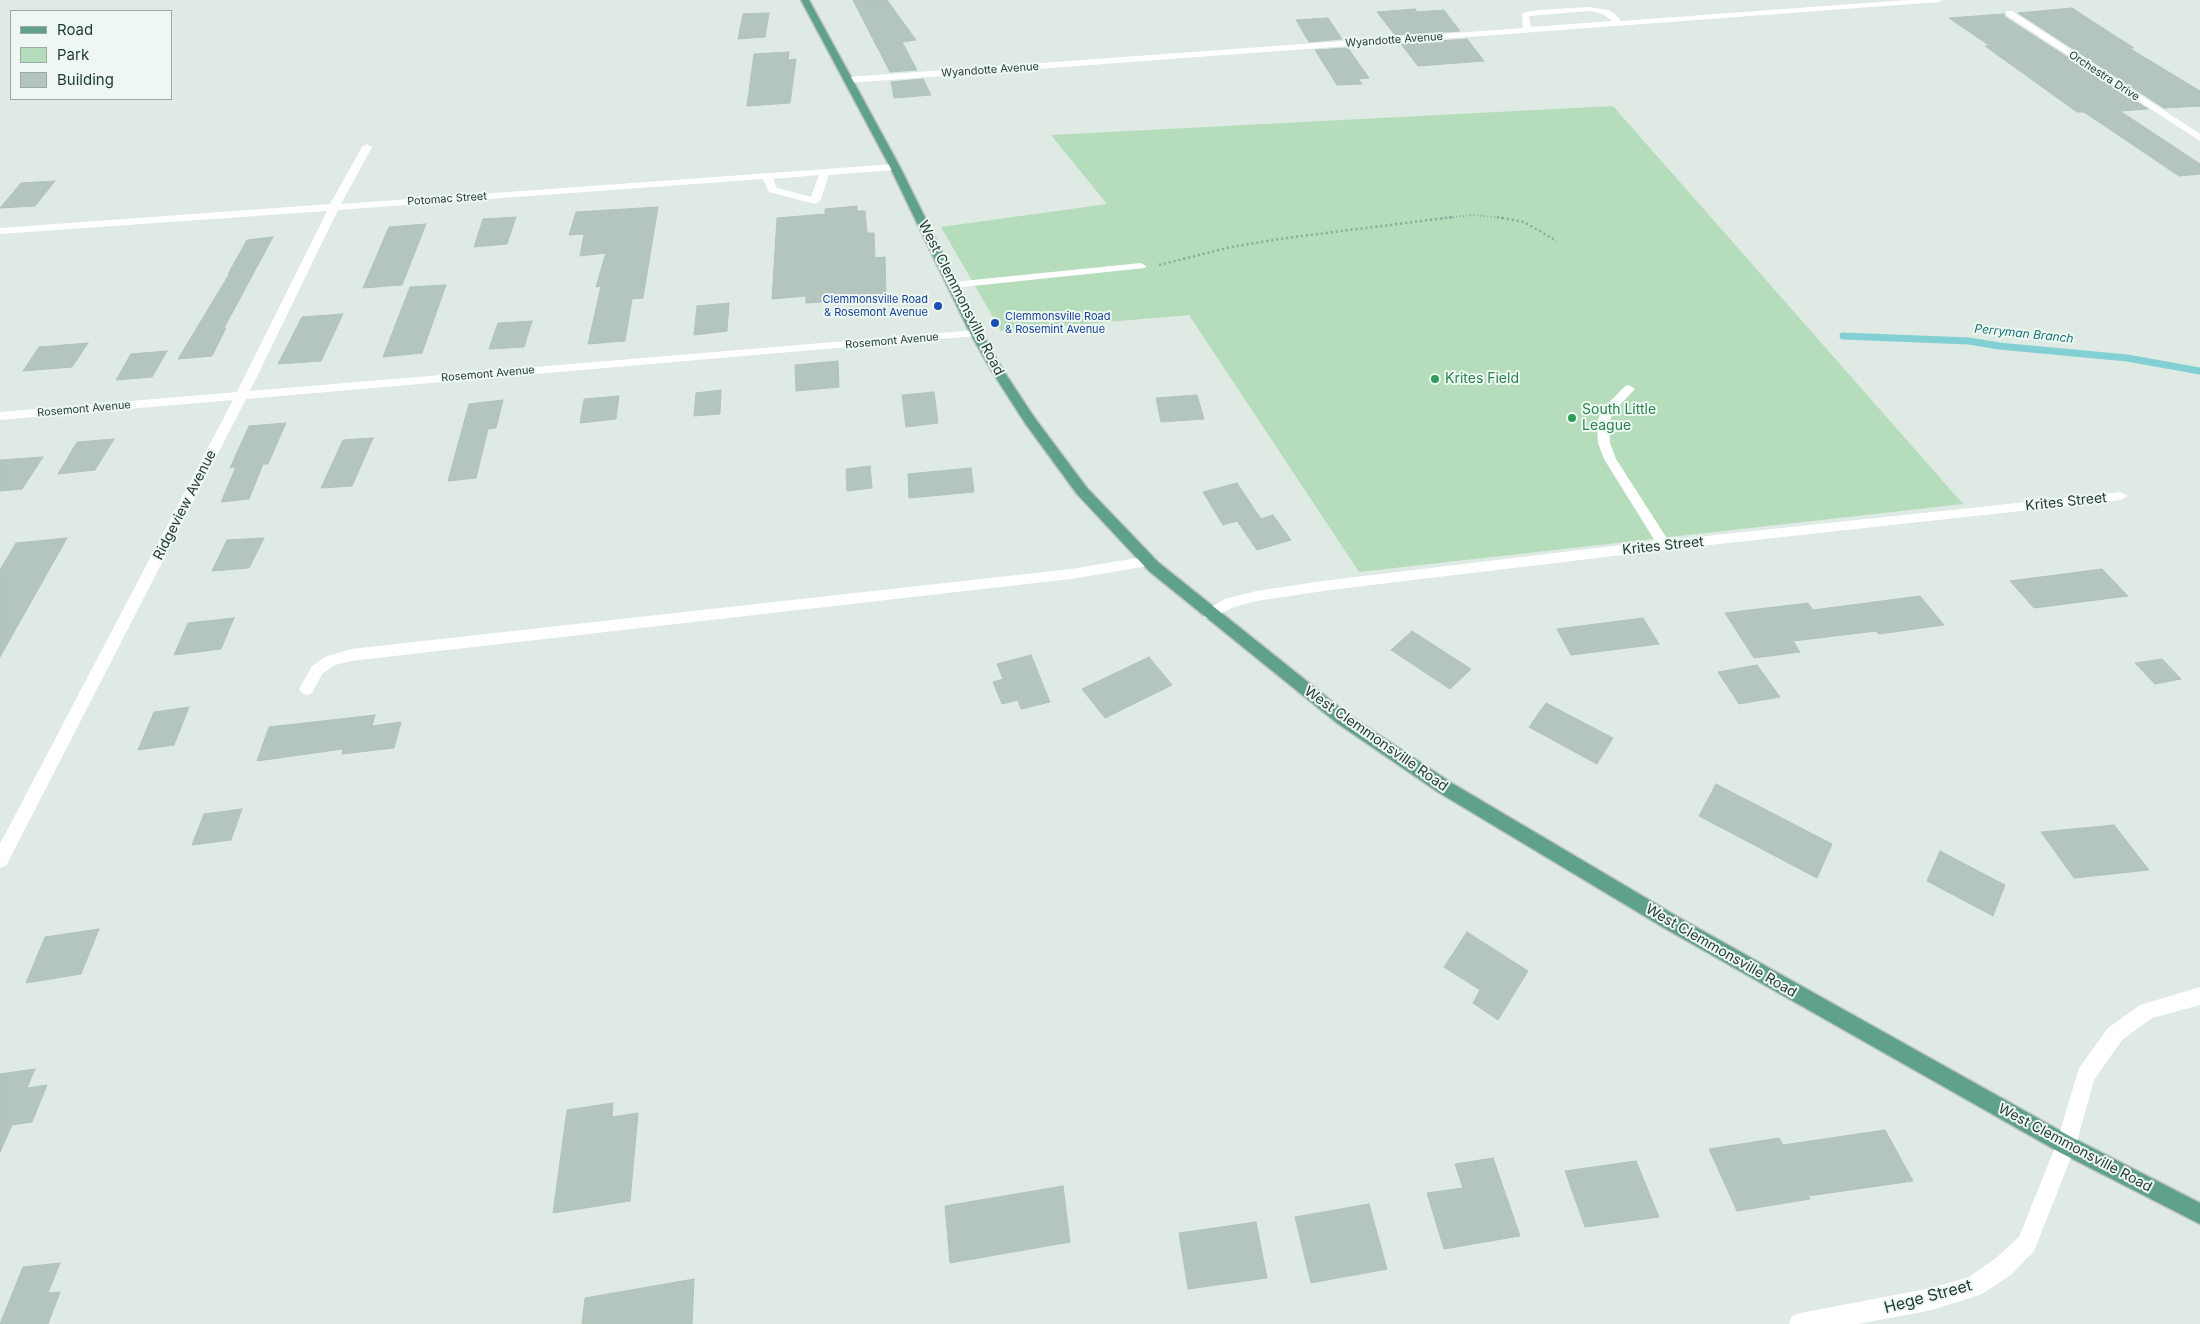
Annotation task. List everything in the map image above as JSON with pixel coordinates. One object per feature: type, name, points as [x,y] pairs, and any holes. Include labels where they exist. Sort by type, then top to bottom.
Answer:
[{"type":"main road","name":"West Clemmonsville Road","points":[[805,0],[895,167],[976,334],[1029,420],[1055,456],[1082,491],[1148,561],[1210,614],[1343,719],[1452,792],[1672,923],[2066,1145],[2200,1214]]},
{"type":"street","name":"Wyandotte Avenue","points":[[848,80],[1939,0]]},
{"type":"street","points":[[1767,6],[1775,12]]},
{"type":"street","points":[[1527,30],[1525,15],[1538,12],[1589,9],[1611,15],[1618,24]]},
{"type":"street","name":"Orchestra Drive","points":[[2009,13],[2195,132],[2200,138]]},
{"type":"street","name":"Ridgeview Avenue","points":[[0,861],[242,395],[334,207],[367,147]]},
{"type":"street","name":"Potomac Street","points":[[0,231],[895,167]]},
{"type":"street","points":[[767,176],[769,185],[774,190],[815,202],[826,172]]},
{"type":"street","points":[[953,285],[1141,266]]},
{"type":"street","name":"Rosemont Avenue","points":[[0,416],[976,334]]},
{"type":"street","points":[[1629,389],[1607,411],[1603,424],[1604,443],[1610,459],[1664,545]]},
{"type":"street","name":"Krites Street","points":[[1210,614],[1230,603],[1291,590],[1664,545],[2121,496]]},
{"type":"street","points":[[307,689],[317,670],[330,661],[351,655],[1071,574],[1148,561]]},
{"type":"street","name":"Hege Street","points":[[1800,1324],[1932,1299],[1974,1286],[2004,1266],[2027,1244],[2066,1145],[2086,1075],[2114,1034],[2147,1011],[2200,996]]},
{"type":"path","points":[[1141,266],[1175,262],[1231,247],[1303,235],[1473,215],[1524,222],[1557,241]]},
{"type":"green space","name":"South Little League","points":[[1613,106],[1963,504],[1359,572],[1189,315],[1001,331],[941,227],[1107,204],[1051,135]]},
{"type":"building","points":[[853,0],[887,0],[916,40],[902,42],[917,70],[890,72]]},
{"type":"building","points":[[2072,8],[2134,48],[2129,48],[2200,91],[2200,106],[2164,108],[2018,13]]},
{"type":"building","points":[[1415,9],[1417,12],[1444,10],[1460,31],[1395,35],[1377,12]]},
{"type":"building","points":[[769,13],[765,37],[738,39],[743,14]]},
{"type":"building","points":[[2004,14],[2005,17],[2148,109],[2120,111],[2200,164],[2200,174],[2179,176],[2084,112],[2077,112],[1985,46],[1990,46],[1949,18]]},
{"type":"building","points":[[1328,18],[1342,39],[1309,42],[1296,20]]},
{"type":"building","points":[[1467,39],[1484,61],[1418,66],[1401,44]]},
{"type":"building","points":[[1348,48],[1369,78],[1358,79],[1362,84],[1337,85],[1315,50]]},
{"type":"building","points":[[789,52],[788,60],[796,59],[790,103],[747,106],[754,54]]},
{"type":"building","points":[[923,79],[931,95],[894,98],[891,82]]},
{"type":"building","points":[[55,181],[35,206],[0,208],[21,183]]},
{"type":"building","points":[[857,206],[857,211],[865,211],[867,233],[874,233],[875,258],[885,257],[886,298],[806,303],[806,296],[772,299],[777,218],[825,214],[825,209]]},
{"type":"building","points":[[658,207],[643,298],[632,299],[625,341],[588,344],[601,286],[596,287],[606,253],[580,256],[584,234],[569,235],[576,212]]},
{"type":"building","points":[[516,217],[507,244],[474,247],[483,219]]},
{"type":"building","points":[[426,224],[402,285],[363,288],[389,227]]},
{"type":"building","points":[[273,237],[224,328],[226,328],[212,356],[178,359],[230,273],[228,274],[247,240]]},
{"type":"building","points":[[446,285],[422,353],[383,357],[410,287]]},
{"type":"building","points":[[729,303],[727,331],[694,335],[697,306]]},
{"type":"building","points":[[343,314],[321,361],[278,364],[302,317]]},
{"type":"building","points":[[532,321],[524,347],[489,349],[498,323]]},
{"type":"building","points":[[88,343],[72,367],[23,371],[39,347]]},
{"type":"building","points":[[167,351],[152,377],[116,380],[131,354]]},
{"type":"building","points":[[838,361],[839,387],[796,391],[795,365]]},
{"type":"building","points":[[721,390],[720,414],[694,416],[696,393]]},
{"type":"building","points":[[934,392],[938,423],[906,427],[902,395]]},
{"type":"building","points":[[1197,395],[1204,419],[1161,422],[1156,398]]},
{"type":"building","points":[[619,396],[616,419],[580,423],[584,399]]},
{"type":"building","points":[[503,400],[496,428],[488,429],[476,478],[448,481],[469,404]]},
{"type":"building","points":[[286,423],[268,464],[263,464],[249,499],[221,502],[236,467],[230,468],[249,426]]},
{"type":"building","points":[[373,438],[352,486],[321,488],[343,440]]},
{"type":"building","points":[[114,439],[95,470],[58,474],[77,442]]},
{"type":"building","points":[[43,457],[22,489],[0,491],[0,460]]},
{"type":"building","points":[[870,466],[872,488],[847,491],[846,469]]},
{"type":"building","points":[[971,468],[974,492],[909,498],[908,474]]},
{"type":"building","points":[[1237,483],[1261,519],[1273,515],[1291,540],[1257,550],[1237,521],[1223,525],[1203,492]]},
{"type":"building","points":[[67,538],[0,657],[0,570],[16,543]]},
{"type":"building","points":[[264,538],[249,568],[212,571],[227,540]]},
{"type":"building","points":[[2102,569],[2128,596],[2034,608],[2010,581]]},
{"type":"building","points":[[1920,596],[1944,625],[1879,634],[1876,631],[1793,641],[1800,652],[1754,658],[1725,613],[1808,603],[1813,610]]},
{"type":"building","points":[[234,618],[221,649],[174,655],[188,623]]},
{"type":"building","points":[[1643,618],[1659,644],[1571,655],[1557,629]]},
{"type":"building","points":[[1412,631],[1471,669],[1450,689],[1391,650]]},
{"type":"building","points":[[1031,655],[1050,702],[1021,709],[1018,700],[1002,704],[993,682],[1003,679],[997,664]]},
{"type":"building","points":[[1149,657],[1172,685],[1105,718],[1082,689]]},
{"type":"building","points":[[2162,659],[2181,679],[2155,684],[2135,663]]},
{"type":"building","points":[[1757,665],[1780,697],[1739,704],[1718,672]]},
{"type":"building","points":[[1546,703],[1613,738],[1597,764],[1529,727]]},
{"type":"building","points":[[189,707],[174,745],[138,750],[154,712]]},
{"type":"building","points":[[375,715],[372,726],[401,722],[394,748],[342,754],[343,749],[257,761],[269,727]]},
{"type":"building","points":[[1716,784],[1832,844],[1817,878],[1699,816]]},
{"type":"building","points":[[242,809],[231,840],[192,845],[204,814]]},
{"type":"building","points":[[2114,825],[2149,870],[2074,878],[2041,832]]},
{"type":"building","points":[[1940,851],[2005,885],[1993,916],[1927,881]]},
{"type":"building","points":[[99,929],[81,974],[26,983],[45,937]]},
{"type":"building","points":[[1467,932],[1528,971],[1498,1020],[1473,1003],[1480,990],[1444,967]]},
{"type":"building","points":[[35,1069],[27,1088],[47,1085],[32,1122],[12,1125],[0,1152],[0,1074]]},
{"type":"building","points":[[613,1103],[612,1117],[638,1113],[630,1201],[553,1213],[567,1110]]},
{"type":"building","points":[[1885,1130],[1913,1181],[1808,1196],[1810,1199],[1737,1211],[1709,1149],[1779,1138],[1783,1145]]},
{"type":"building","points":[[1493,1158],[1520,1236],[1444,1249],[1427,1193],[1463,1188],[1455,1164]]},
{"type":"building","points":[[1636,1161],[1659,1217],[1585,1227],[1565,1171]]},
{"type":"building","points":[[1063,1186],[1070,1242],[950,1263],[945,1206]]},
{"type":"building","points":[[1369,1204],[1387,1269],[1311,1283],[1295,1217]]},
{"type":"building","points":[[1256,1222],[1267,1278],[1188,1289],[1179,1233]]},
{"type":"building","points":[[60,1263],[48,1293],[60,1292],[48,1324],[0,1324],[23,1267]]},
{"type":"building","points":[[694,1279],[692,1324],[582,1324],[585,1298]]},
{"type":"waterway","name":"Perryman Branch","points":[[1843,336],[1969,341],[1999,346],[2127,358],[2200,371]]},
{"type":"place","name":"Clemmonsville Road & Rosemont Avenue","points":[[938,306]]},
{"type":"place","name":"Clemmonsville Road & Rosemint Avenue","points":[[995,323]]},
{"type":"place","name":"Krites Field","points":[[1435,379]]},
{"type":"place","name":"South Little League","points":[[1572,418]]}]
